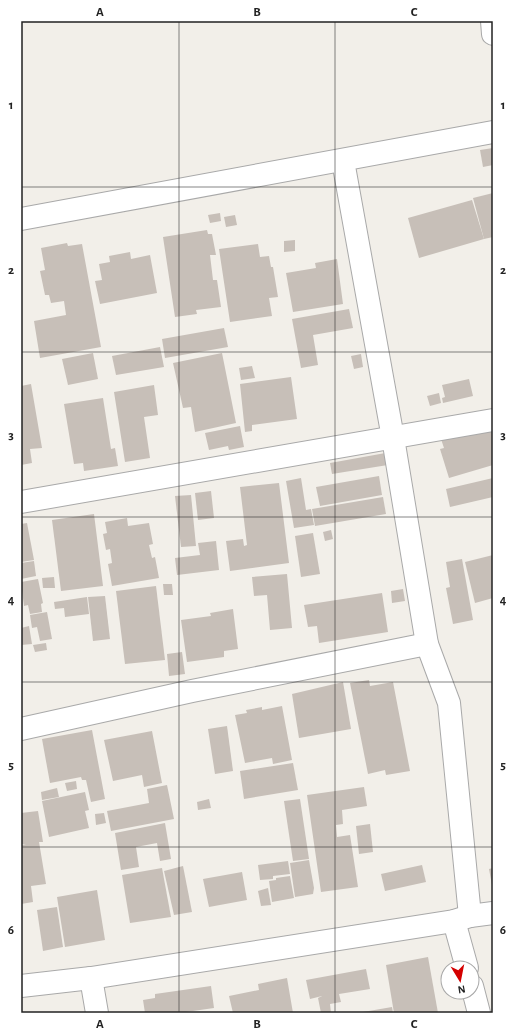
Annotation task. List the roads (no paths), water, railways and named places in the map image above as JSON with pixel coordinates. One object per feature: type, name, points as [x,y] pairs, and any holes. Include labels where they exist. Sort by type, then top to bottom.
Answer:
[{"type":"street","points":[[492,21],[493,34]]},
{"type":"street","points":[[21,219],[343,161],[493,132]]},
{"type":"street","points":[[343,161],[393,438],[427,644],[449,703],[462,919],[466,960]]},
{"type":"street","points":[[21,502],[493,420]]},
{"type":"street","points":[[21,729],[199,690],[427,644]]},
{"type":"street","points":[[21,986],[91,978],[493,914]]},
{"type":"street","points":[[91,978],[97,1013]]},
{"type":"street","points":[[476,1000],[479,1013]]}]
